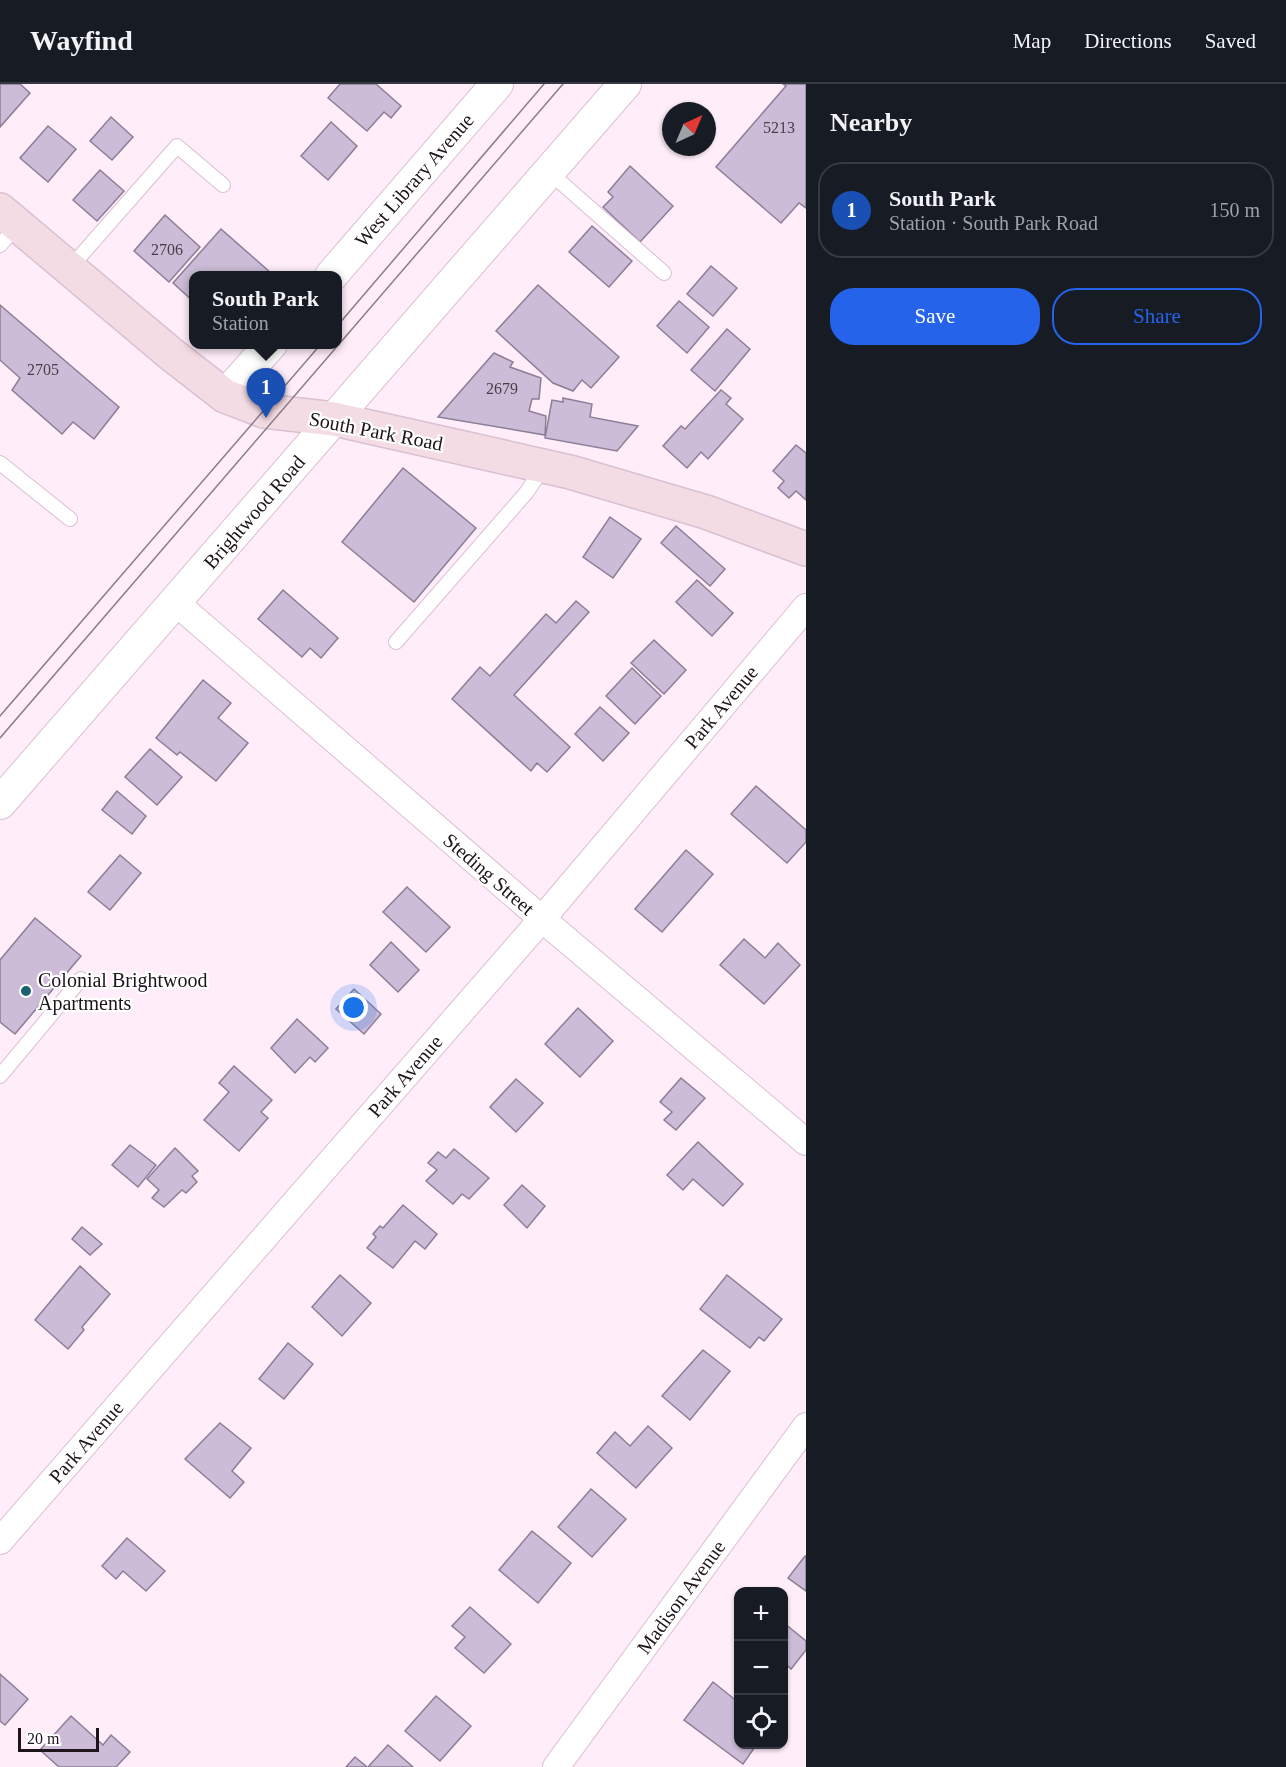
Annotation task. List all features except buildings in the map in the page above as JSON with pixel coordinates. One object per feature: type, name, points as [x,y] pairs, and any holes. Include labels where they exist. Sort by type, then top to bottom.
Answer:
[{"type":"main road","name":"South Park Road","points":[[6,227],[69,269],[225,396],[264,411],[334,419],[545,466],[706,512],[806,549]]},
{"type":"street","name":"West Library Avenue","points":[[335,271],[497,84]]},
{"type":"street","name":"Brightwood Road","points":[[0,803],[625,84]]},
{"type":"street","points":[[225,396],[267,349]]},
{"type":"street","name":"Steding Street","points":[[175,602],[542,919],[806,1142]]},
{"type":"street","name":"Park Avenue","points":[[0,1541],[542,919],[806,606]]},
{"type":"street","name":"Madison Avenue","points":[[556,1767],[806,1426]]},
{"type":"lane","points":[[69,269],[177,146],[223,185]]},
{"type":"lane","points":[[549,172],[664,273]]},
{"type":"lane","points":[[0,463],[70,519]]},
{"type":"lane","points":[[396,642],[526,493],[545,466]]},
{"type":"lane","points":[[0,1076],[81,980]]},
{"type":"tram line","points":[[342,320],[544,84]]},
{"type":"tram line","points":[[342,341],[563,84]]},
{"type":"tram line","points":[[0,716],[317,349]]},
{"type":"tram line","points":[[0,738],[335,349]]},
{"type":"place","name":"South Park","points":[[266,418]]},
{"type":"place","name":"Colonial Brightwood Apartments","points":[[26,991]]}]
